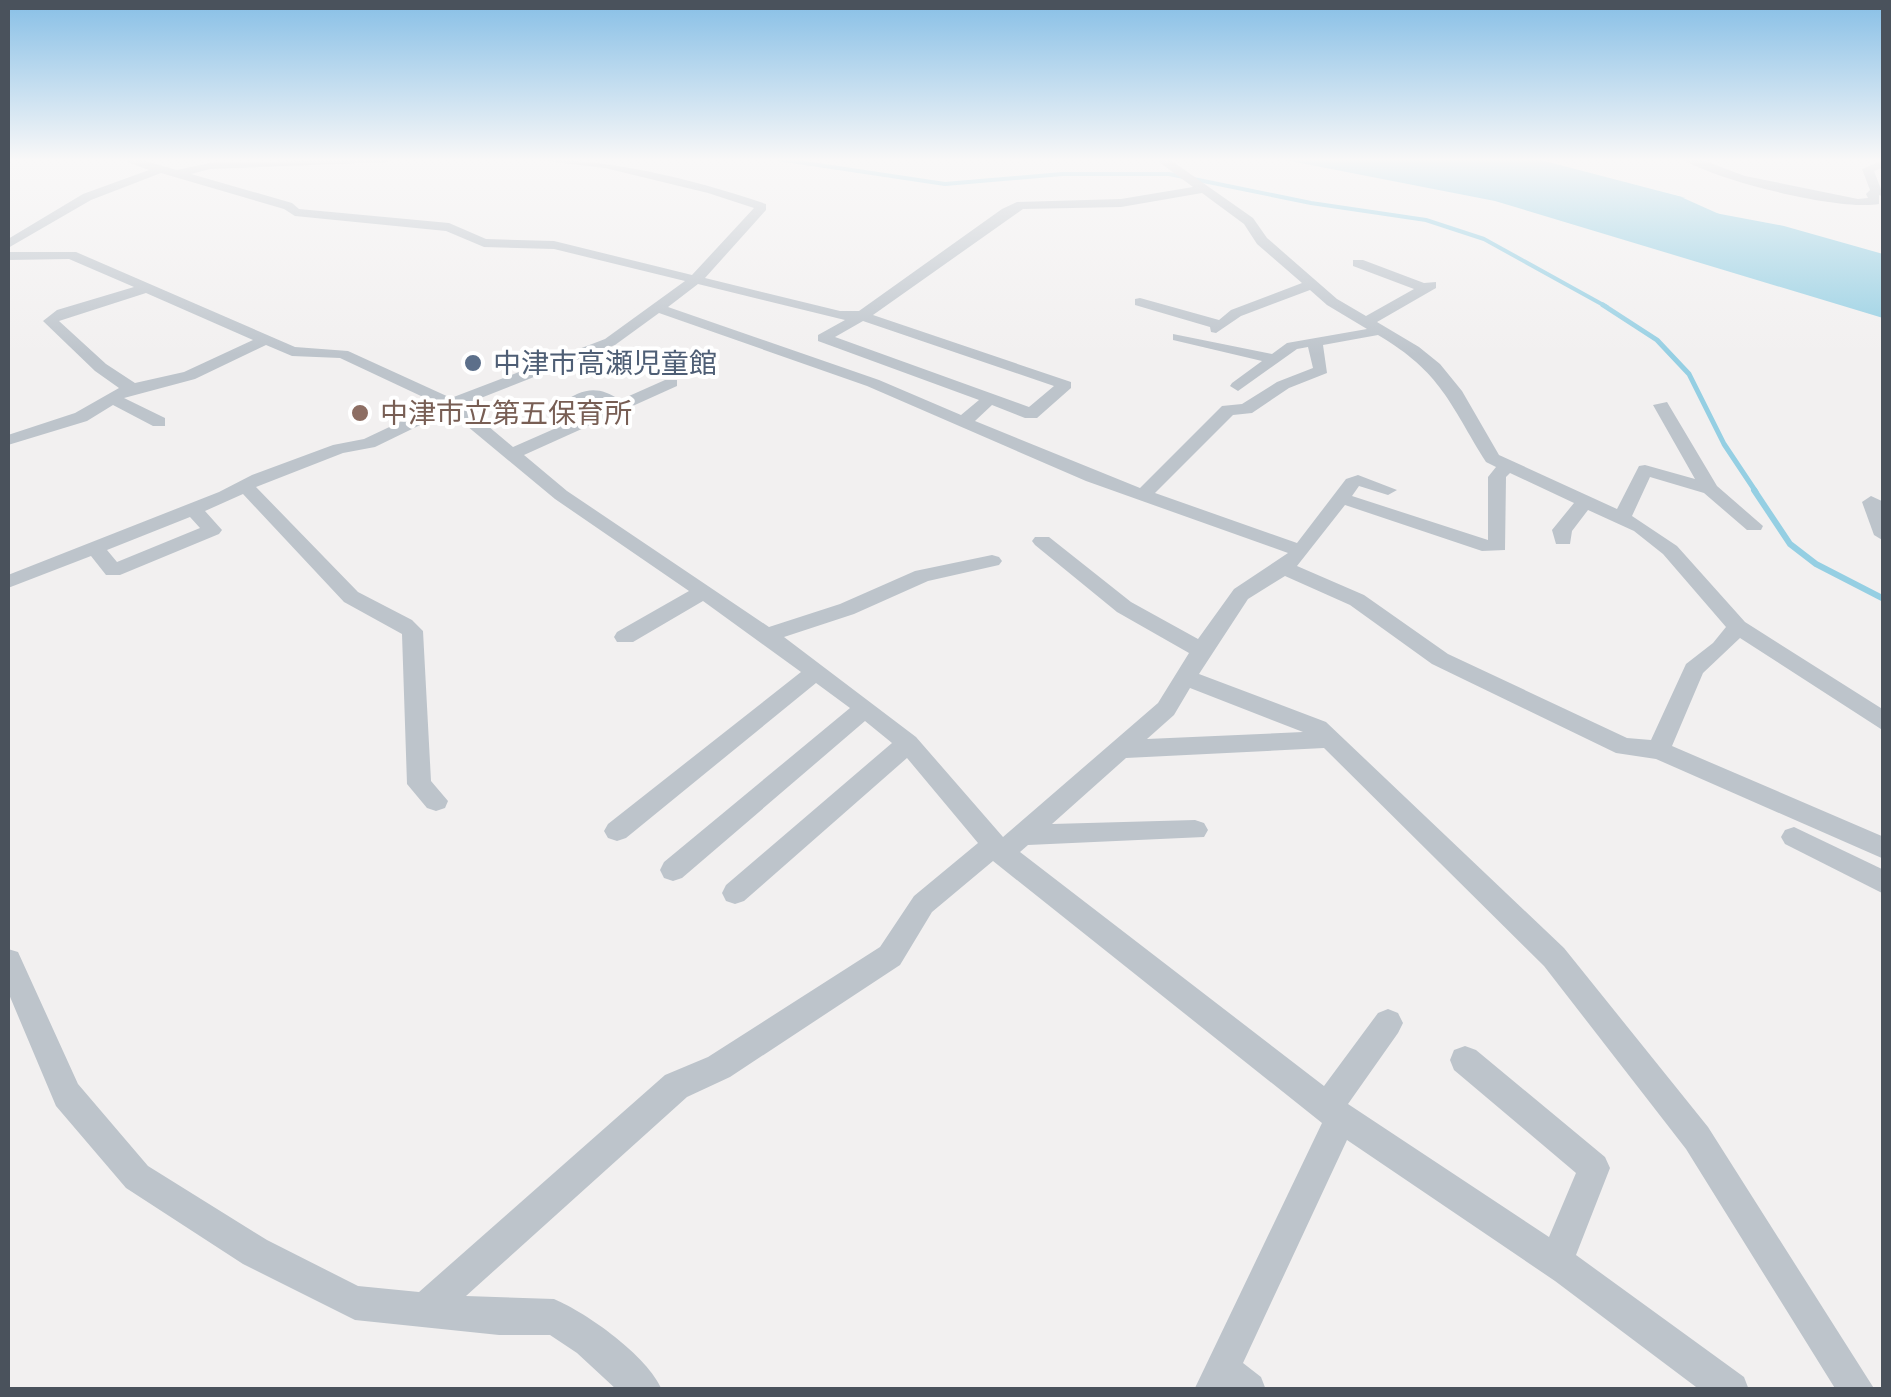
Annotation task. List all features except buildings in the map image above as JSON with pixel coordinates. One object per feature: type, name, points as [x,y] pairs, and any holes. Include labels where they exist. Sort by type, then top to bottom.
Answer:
[{"type":"street","points":[[8,244],[42,224]]},
{"type":"street","points":[[420,224],[449,227],[484,243],[554,245],[694,282],[840,315],[862,316],[1066,385],[1031,414],[823,338],[862,316],[989,224]]},
{"type":"street","points":[[8,582],[339,449],[368,443],[451,404],[610,342],[694,282],[746,224]]},
{"type":"street","points":[[1251,224],[1262,241],[1311,285],[1434,367],[1454,391],[1492,458],[1622,517],[1670,550],[1738,627],[1859,702],[1884,723]]},
{"type":"street","points":[[8,256],[71,254],[265,340],[292,350],[343,354],[451,404],[562,495],[865,708],[908,743],[1006,844],[1334,1113],[1556,1262],[1731,1390]]},
{"type":"street","points":[[1238,386],[1292,346],[1346,340],[1428,287],[1358,263]]},
{"type":"street","points":[[1140,302],[1218,327],[1236,313],[1311,285]]},
{"type":"street","points":[[134,389],[107,377],[77,343],[50,321],[62,313],[147,288]]},
{"type":"street","points":[[660,309],[872,384],[1092,477],[1301,550]]},
{"type":"street","points":[[1178,337],[1274,360]]},
{"type":"street","points":[[8,440],[81,417],[134,389],[189,376],[265,340]]},
{"type":"street","points":[[1144,494],[1228,410],[1246,409],[1283,385],[1322,370],[1314,341]]},
{"type":"street","points":[[872,384],[903,367]]},
{"type":"street","points":[[512,454],[666,385],[640,375]]},
{"type":"street","points":[[591,420],[570,404],[597,392],[619,406]]},
{"type":"street","points":[[113,399],[160,422]]},
{"type":"street","points":[[963,422],[990,399]]},
{"type":"street","points":[[1661,405],[1710,489],[1754,526]]},
{"type":"street","points":[[1633,455],[1635,466],[1710,489]]},
{"type":"street","points":[[1341,498],[1489,547],[1498,546],[1497,478],[1505,467]]},
{"type":"street","points":[[1622,517],[1646,470]]},
{"type":"street","points":[[423,1311],[676,1086],[719,1067],[890,956],[922,904],[1006,844],[1166,709],[1242,594],[1284,568],[1358,480],[1388,490]]},
{"type":"street","points":[[244,486],[268,504],[354,600],[402,622],[412,631],[419,784],[436,801]]},
{"type":"street","points":[[1563,540],[1562,530],[1587,499]]},
{"type":"street","points":[[1884,511],[1871,502],[1884,535]]},
{"type":"street","points":[[95,548],[113,571],[212,530],[192,509]]},
{"type":"street","points":[[1042,540],[1124,606],[1202,650]]},
{"type":"street","points":[[767,636],[848,609],[922,576],[992,561]]},
{"type":"street","points":[[1284,568],[1358,600],[1440,660],[1624,747],[1659,750],[1884,848]]},
{"type":"street","points":[[625,636],[703,592]]},
{"type":"street","points":[[1659,750],[1694,669],[1721,648],[1738,627]]},
{"type":"street","points":[[617,830],[816,671]]},
{"type":"street","points":[[1186,677],[1318,728],[1554,958],[1697,1138],[1857,1390]]},
{"type":"street","points":[[673,870],[865,708]]},
{"type":"street","points":[[1120,749],[1330,739]]},
{"type":"street","points":[[735,893],[908,743]]},
{"type":"street","points":[[1006,844],[1195,830]]},
{"type":"street","points":[[1794,838],[1884,883]]},
{"type":"street","points":[[8,961],[68,1095],[137,1176],[255,1252],[355,1303],[499,1317],[554,1316],[590,1340],[644,1390]]},
{"type":"street","points":[[1227,1382],[1334,1113],[1388,1023]]},
{"type":"street","points":[[1464,1060],[1594,1168],[1556,1262]]},
{"type":"water","points":[[1572,224],[1774,224],[1883,254],[1883,318]]},
{"type":"waterway","points":[[1439,224],[1484,239],[1607,307]]},
{"type":"waterway","points":[[1731,224],[1735,226]]},
{"type":"waterway","points":[[1603,305],[1657,340],[1689,374],[1724,444],[1756,492]]},
{"type":"waterway","points":[[1754,490],[1790,544],[1816,564],[1884,599]]},
{"type":"place","name":"中津市高瀬児童館","points":[[473,363]]},
{"type":"place","name":"中津市立第五保育所","points":[[360,413]]}]
